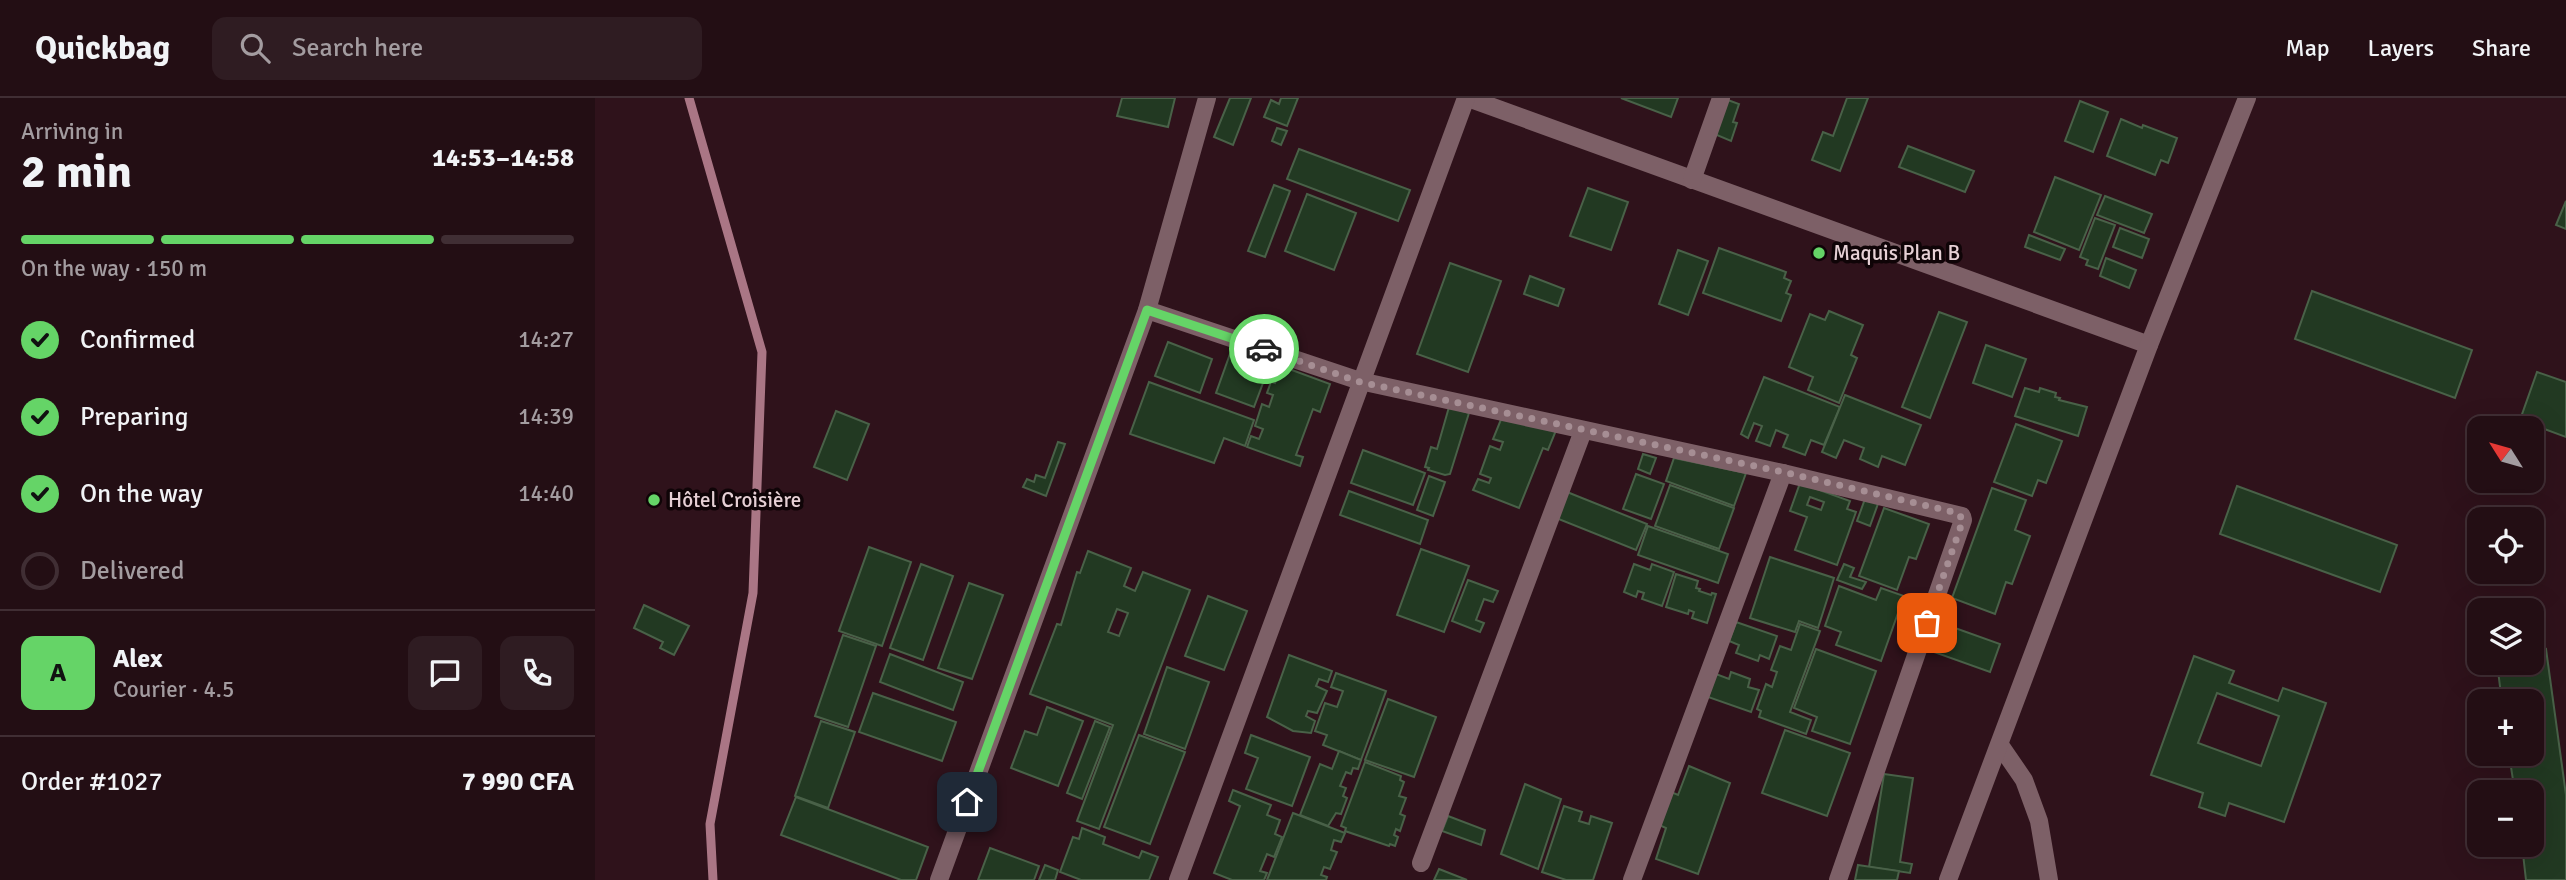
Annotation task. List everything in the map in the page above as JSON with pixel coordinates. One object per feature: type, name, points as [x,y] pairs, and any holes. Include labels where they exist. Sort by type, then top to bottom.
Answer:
[{"type":"street","points":[[939,880],[1147,310],[1207,98]]},
{"type":"street","points":[[1178,880],[1467,98],[2149,345]]},
{"type":"street","points":[[1692,180],[1721,98]]},
{"type":"street","points":[[1948,880],[2149,345],[2247,98]]},
{"type":"street","points":[[1147,310],[1360,382],[1783,472],[1958,513],[1963,520],[1838,880]]},
{"type":"street","points":[[1421,863],[1583,431]]},
{"type":"street","points":[[1632,880],[1783,472]]},
{"type":"street","points":[[2000,746],[2024,780],[2039,821],[2049,880]]},
{"type":"building","points":[[1122,98],[1175,98],[1168,127],[1117,116]]},
{"type":"building","points":[[1230,98],[1251,98],[1233,145],[1214,137]]},
{"type":"building","points":[[1281,98],[1298,98],[1287,126],[1264,117],[1271,100],[1279,104]]},
{"type":"building","points":[[1621,98],[1678,98],[1671,117]]},
{"type":"building","points":[[1847,98],[1868,98],[1840,171],[1812,160],[1823,132],[1833,136]]},
{"type":"building","points":[[1725,99],[1739,104],[1731,141],[1712,133]]},
{"type":"building","points":[[2080,101],[2108,112],[2093,152],[2065,141]]},
{"type":"building","points":[[2121,119],[2177,138],[2168,163],[2161,160],[2155,175],[2107,156]]},
{"type":"building","points":[[1277,128],[1287,131],[1281,145],[1272,141]]},
{"type":"building","points":[[1908,146],[1974,171],[1965,192],[1899,167]]},
{"type":"building","points":[[1299,149],[1410,190],[1398,221],[1287,179]]},
{"type":"building","points":[[2055,177],[2101,195],[2079,250],[2034,232]]},
{"type":"building","points":[[1274,185],[1290,191],[1265,257],[1248,251]]},
{"type":"building","points":[[1588,188],[1628,202],[1611,250],[1570,236]]},
{"type":"building","points":[[1307,194],[1356,213],[1334,270],[1285,251]]},
{"type":"building","points":[[2105,196],[2152,214],[2144,233],[2097,215]]},
{"type":"building","points":[[2566,201],[2566,229],[2556,225]]},
{"type":"building","points":[[2095,218],[2115,225],[2098,269],[2086,265],[2088,260],[2080,257]]},
{"type":"building","points":[[2120,228],[2149,239],[2142,258],[2113,247]]},
{"type":"building","points":[[2029,235],[2065,249],[2060,260],[2025,247]]},
{"type":"building","points":[[1719,248],[1786,272],[1784,278],[1791,281],[1786,293],[1791,295],[1781,321],[1703,293]]},
{"type":"building","points":[[1678,250],[1708,261],[1688,315],[1659,304]]},
{"type":"building","points":[[2106,258],[2136,270],[2129,288],[2100,276]]},
{"type":"building","points":[[1450,263],[1501,281],[1468,372],[1417,354]]},
{"type":"building","points":[[1530,276],[1564,289],[1558,306],[1524,294]]},
{"type":"building","points":[[2312,291],[2472,350],[2455,398],[2295,339]]},
{"type":"building","points":[[1829,311],[1863,325],[1851,355],[1857,358],[1839,403],[1808,390],[1813,377],[1789,367],[1810,314],[1825,320]]},
{"type":"building","points":[[1939,312],[1967,322],[1930,418],[1902,407]]},
{"type":"building","points":[[1168,342],[1212,359],[1200,393],[1155,376]]},
{"type":"building","points":[[1986,345],[2026,359],[2012,397],[1973,383]]},
{"type":"building","points":[[1230,354],[1269,367],[1254,407],[1216,393]]},
{"type":"building","points":[[1281,366],[1330,384],[1320,412],[1313,409],[1296,455],[1303,457],[1300,466],[1247,447],[1251,436],[1259,439],[1263,429],[1255,426],[1262,404],[1269,407],[1273,395],[1267,393],[1271,382],[1275,383]]},
{"type":"building","points":[[2537,372],[2566,382],[2566,437],[2545,429],[2545,416],[2521,416]]},
{"type":"building","points":[[1764,377],[1840,407],[1824,445],[1811,440],[1805,455],[1783,447],[1788,435],[1776,430],[1770,446],[1756,441],[1762,426],[1754,423],[1748,438],[1741,434]]},
{"type":"building","points":[[1149,382],[1254,420],[1245,446],[1224,438],[1214,463],[1130,434]]},
{"type":"building","points":[[2025,388],[2039,392],[2040,388],[2056,393],[2055,397],[2060,398],[2059,400],[2087,407],[2078,436],[2015,416]]},
{"type":"building","points":[[1845,395],[1921,425],[1905,465],[1882,456],[1878,467],[1860,459],[1864,448],[1844,440],[1836,458],[1822,452]]},
{"type":"building","points":[[1449,407],[1469,413],[1450,474],[1445,475],[1425,467],[1431,447],[1437,449]]},
{"type":"building","points":[[836,411],[869,424],[847,480],[814,467]]},
{"type":"building","points":[[1502,417],[1557,428],[1548,450],[1543,448],[1519,508],[1473,490],[1478,479],[1489,483],[1491,478],[1480,474],[1490,446],[1500,450],[1503,442],[1493,439]]},
{"type":"building","points":[[2016,424],[2062,441],[2046,483],[2038,480],[2032,496],[1994,482]]},
{"type":"building","points":[[1058,442],[1065,444],[1046,496],[1023,487],[1027,479],[1034,482],[1036,475],[1045,478]]},
{"type":"building","points":[[1363,450],[1425,473],[1413,505],[1351,483]]},
{"type":"building","points":[[1643,454],[1656,458],[1650,474],[1638,469]]},
{"type":"building","points":[[1674,458],[1746,473],[1734,506],[1666,481]]},
{"type":"building","points":[[1636,474],[1664,484],[1651,519],[1623,509]]},
{"type":"building","points":[[1429,476],[1445,482],[1433,516],[1417,510]]},
{"type":"building","points":[[1800,483],[1850,501],[1847,509],[1856,512],[1837,565],[1795,550],[1807,517],[1790,511]],"holes":[[[1810,497],[1824,502],[1821,510],[1807,505]]]},
{"type":"building","points":[[1670,485],[1734,508],[1719,549],[1655,526]]},
{"type":"building","points":[[2237,486],[2397,545],[2380,592],[2220,534]]},
{"type":"building","points":[[1992,488],[2026,500],[2015,530],[2030,536],[2012,584],[2006,582],[1995,614],[1952,598]]},
{"type":"building","points":[[1349,491],[1428,520],[1420,544],[1340,515]]},
{"type":"building","points":[[1567,492],[1647,524],[1636,550],[1556,518]]},
{"type":"building","points":[[1866,496],[1879,501],[1870,526],[1857,521]]},
{"type":"building","points":[[1884,508],[1929,524],[1916,559],[1909,557],[1897,590],[1859,576]]},
{"type":"building","points":[[1648,526],[1728,554],[1718,583],[1638,555]]},
{"type":"building","points":[[869,547],[911,562],[882,646],[839,631]]},
{"type":"building","points":[[1421,549],[1469,566],[1444,632],[1397,615]]},
{"type":"building","points":[[1088,551],[1131,568],[1124,586],[1135,591],[1143,572],[1190,590],[1099,829],[1077,821],[1113,725],[1030,694],[1057,624],[1061,625],[1077,572],[1080,573]],"holes":[[[1117,609],[1128,613],[1119,636],[1108,632]]]},
{"type":"building","points":[[1770,557],[1834,578],[1818,628],[1799,621],[1795,632],[1750,618]]},
{"type":"building","points":[[921,564],[953,576],[923,660],[890,648]]},
{"type":"building","points":[[1634,564],[1650,570],[1652,564],[1674,572],[1662,606],[1642,599],[1644,593],[1638,591],[1636,597],[1624,592]]},
{"type":"building","points":[[1844,564],[1854,568],[1850,577],[1866,582],[1862,589],[1837,580]]},
{"type":"building","points":[[1676,574],[1698,581],[1696,588],[1700,589],[1699,591],[1716,594],[1707,623],[1692,618],[1694,612],[1689,610],[1688,614],[1666,607]]},
{"type":"building","points":[[1468,580],[1498,591],[1493,602],[1484,599],[1476,620],[1484,623],[1480,632],[1452,621]]},
{"type":"building","points":[[969,583],[1003,595],[972,679],[938,668]]},
{"type":"building","points":[[1839,586],[1876,600],[1881,588],[1904,596],[1881,661],[1836,645],[1841,632],[1825,626]]},
{"type":"building","points":[[1208,596],[1247,611],[1224,670],[1185,656]]},
{"type":"building","points":[[644,605],[689,626],[674,655],[660,648],[663,642],[634,628]]},
{"type":"building","points":[[1736,622],[1777,636],[1769,659],[1760,655],[1758,661],[1736,653],[1739,645],[1729,641]]},
{"type":"building","points":[[1941,623],[2000,644],[1990,672],[1931,651]]},
{"type":"building","points":[[1800,624],[1820,631],[1790,712],[1811,720],[1806,734],[1759,717],[1761,711],[1757,709],[1766,684],[1772,687],[1777,672],[1771,670],[1780,646],[1791,650]]},
{"type":"building","points":[[843,635],[876,646],[848,727],[815,716]]},
{"type":"building","points":[[1816,649],[1876,671],[1850,744],[1812,731],[1817,717],[1794,708]]},
{"type":"building","points":[[2544,649],[2566,795],[2566,880],[2526,880],[2523,857],[2544,857],[2544,780],[2513,780],[2511,766],[2544,766],[2544,689],[2500,689],[2499,675],[2544,675]]},
{"type":"building","points":[[890,654],[963,682],[953,710],[880,682]]},
{"type":"building","points":[[1289,655],[1332,671],[1328,682],[1319,679],[1316,686],[1327,691],[1317,713],[1308,711],[1306,716],[1315,721],[1311,733],[1293,731],[1267,717]]},
{"type":"building","points":[[2194,656],[2234,671],[2229,683],[2278,701],[2283,688],[2326,703],[2284,822],[2229,803],[2225,816],[2199,807],[2203,793],[2151,775]],"holes":[[[2217,693],[2279,716],[2261,766],[2198,743]]]},
{"type":"building","points":[[1167,667],[1209,682],[1185,749],[1144,734]]},
{"type":"building","points":[[1731,672],[1750,679],[1748,687],[1759,690],[1751,712],[1708,697],[1716,674],[1729,679]]},
{"type":"building","points":[[1336,673],[1386,691],[1361,760],[1323,745],[1327,735],[1315,731],[1325,703],[1337,707],[1343,691],[1331,687]]},
{"type":"building","points":[[873,693],[956,722],[942,761],[859,732]]},
{"type":"building","points":[[1388,699],[1436,717],[1414,777],[1365,760]]},
{"type":"building","points":[[1047,707],[1083,721],[1058,786],[1011,768],[1025,731],[1037,735]]},
{"type":"building","points":[[821,721],[855,732],[828,808],[795,796]]},
{"type":"building","points":[[1095,721],[1110,727],[1082,799],[1067,793]]},
{"type":"building","points":[[1785,730],[1850,753],[1827,816],[1762,793]]},
{"type":"building","points":[[1139,735],[1185,752],[1150,844],[1104,827]]},
{"type":"building","points":[[1251,735],[1310,757],[1292,806],[1246,789],[1258,758],[1245,753]]},
{"type":"building","points":[[1339,751],[1361,760],[1358,769],[1353,768],[1351,774],[1346,772],[1340,786],[1346,788],[1343,796],[1347,798],[1341,814],[1336,813],[1328,826],[1300,815],[1320,764],[1332,769]]},
{"type":"building","points":[[1365,762],[1401,776],[1400,780],[1404,782],[1399,796],[1406,798],[1400,814],[1405,816],[1400,831],[1396,829],[1394,835],[1398,837],[1395,846],[1345,831],[1346,828],[1341,826]]},
{"type":"building","points":[[1689,766],[1730,783],[1698,874],[1656,859],[1666,828],[1657,824],[1669,791],[1678,795]]},
{"type":"building","points":[[1884,774],[1913,778],[1900,862],[1912,864],[1910,873],[1869,867]]},
{"type":"building","points":[[1525,784],[1561,799],[1538,869],[1501,854]]},
{"type":"building","points":[[1233,790],[1271,805],[1267,815],[1280,820],[1275,834],[1282,837],[1274,857],[1267,854],[1260,871],[1267,873],[1264,880],[1232,880],[1214,873],[1240,806],[1229,801]]},
{"type":"building","points":[[796,797],[928,847],[916,880],[901,880],[781,835]]},
{"type":"building","points":[[1564,806],[1582,812],[1579,821],[1589,824],[1591,816],[1612,823],[1593,880],[1566,880],[1542,872]]},
{"type":"building","points":[[1293,813],[1345,833],[1341,842],[1334,840],[1331,850],[1337,852],[1330,869],[1324,867],[1321,875],[1327,877],[1326,880],[1267,880]]},
{"type":"building","points":[[1448,816],[1485,830],[1481,845],[1442,831]]},
{"type":"building","points":[[1082,828],[1105,837],[1103,844],[1139,858],[1142,851],[1158,857],[1149,880],[1081,880],[1060,872],[1073,837],[1079,839]]},
{"type":"building","points":[[990,848],[1039,866],[1034,880],[978,880]]},
{"type":"building","points":[[1045,865],[1058,870],[1055,880],[1039,880]]},
{"type":"building","points":[[1858,865],[1899,871],[1897,880],[1855,880]]},
{"type":"building","points":[[1439,869],[1467,880],[1434,880]]},
{"type":"waterway","points":[[689,98],[762,352],[753,593],[710,824],[713,880]]},
{"type":"way so far","points":[[1264,349],[1360,382],[1783,472],[1958,513],[1963,520],[1927,623]]},
{"type":"place","name":"Maquis Plan B","points":[[1819,253]]},
{"type":"place","name":"Hôtel Croisière","points":[[654,500]]},
{"type":"route","points":[[967,802],[1147,310],[1264,349]]}]
